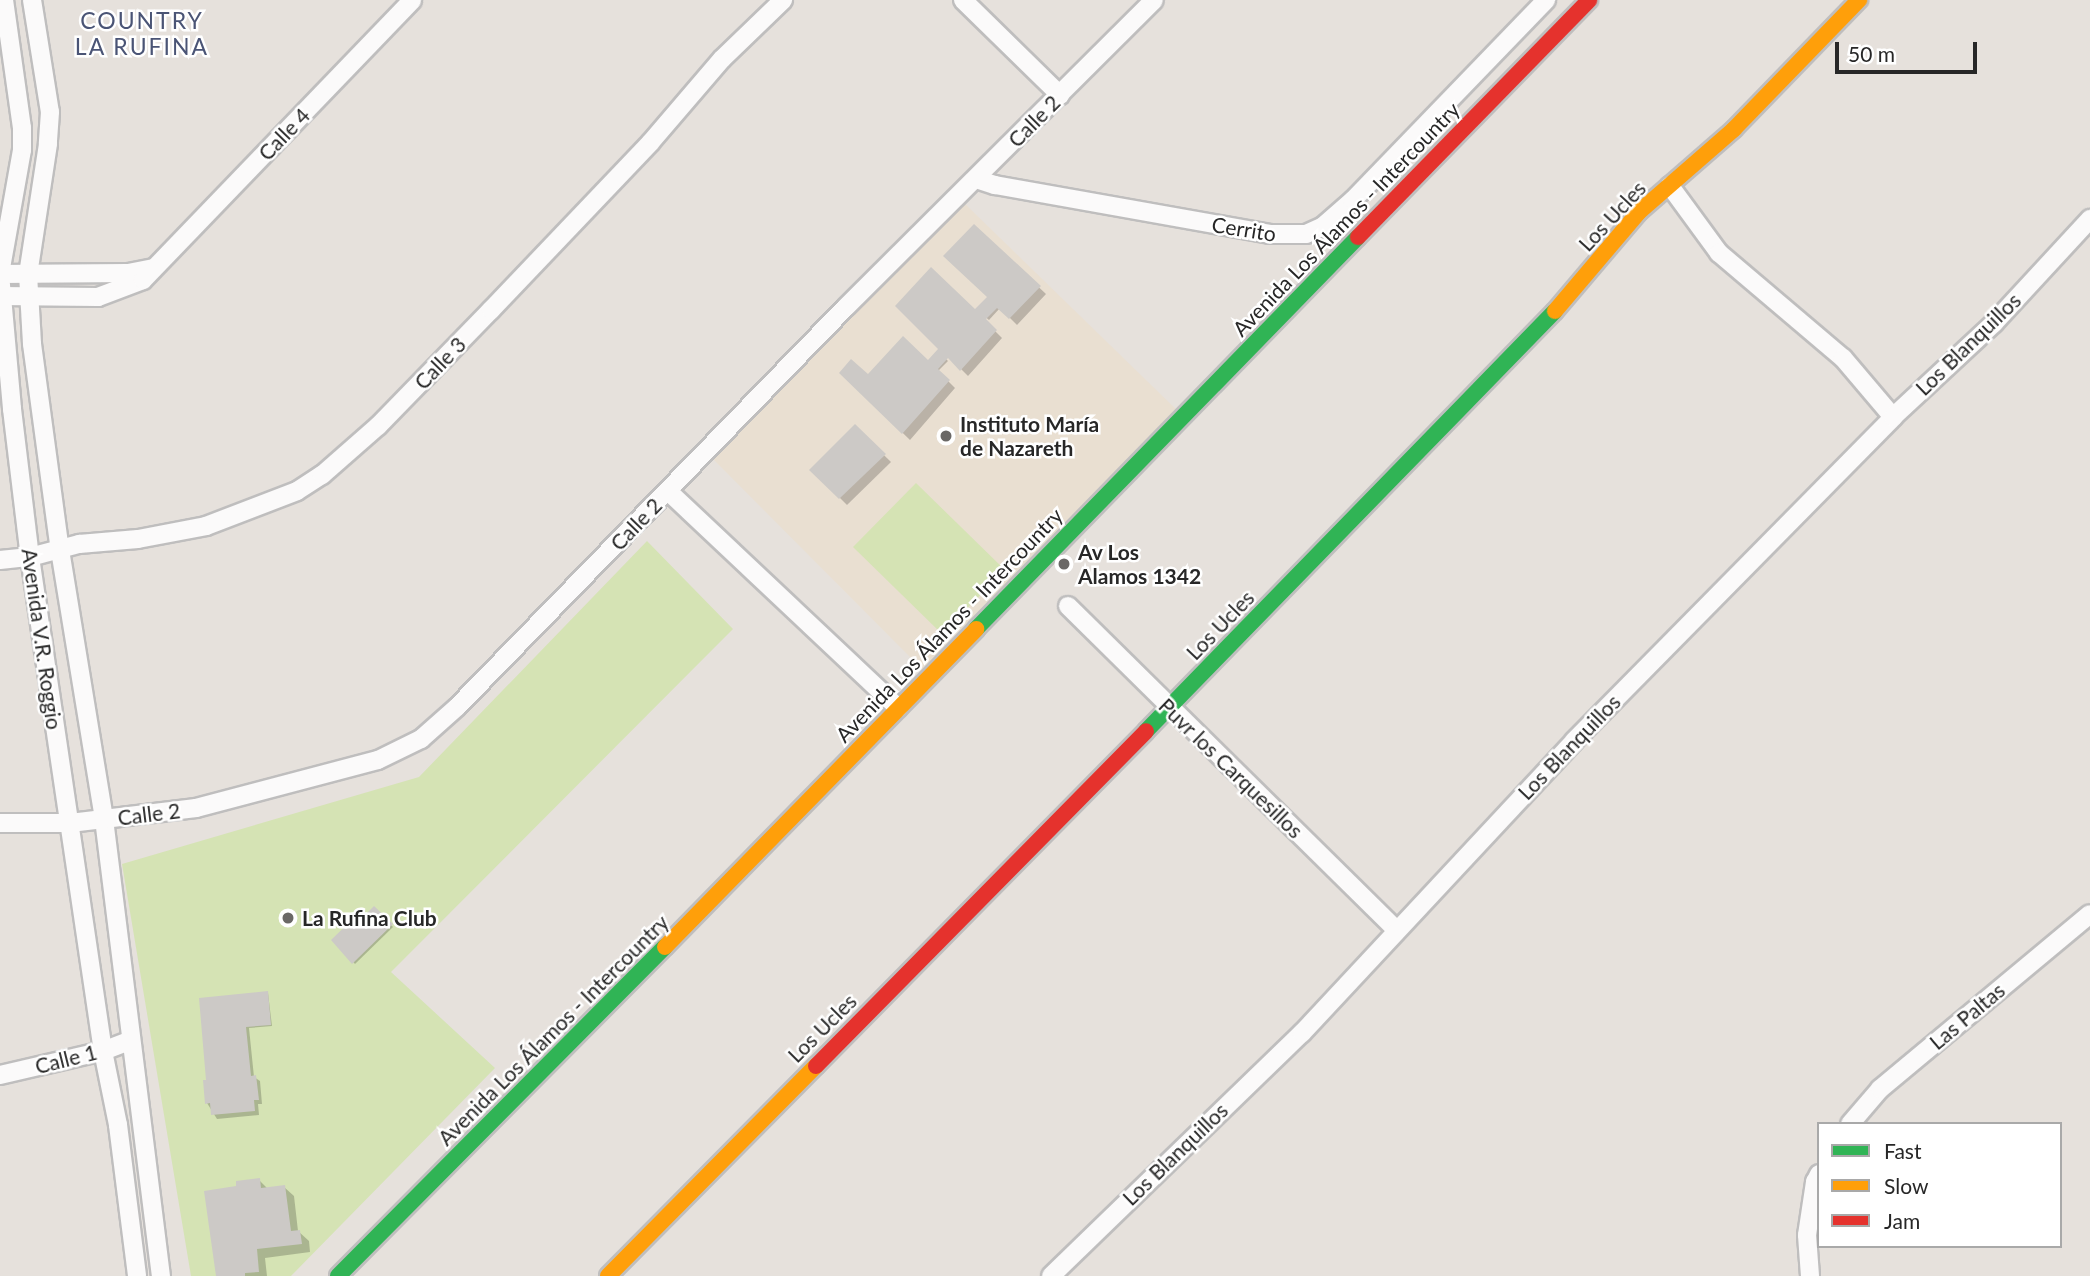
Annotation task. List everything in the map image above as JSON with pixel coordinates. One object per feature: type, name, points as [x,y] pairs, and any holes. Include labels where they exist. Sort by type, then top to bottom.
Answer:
[{"type":"street","name":"Avenida V.R. Roggio","points":[[4,0],[22,128],[22,150],[0,275],[0,296],[30,557],[103,1051],[125,1171],[138,1276]]},
{"type":"street","name":"Avenida V.R. Roggio","points":[[32,0],[50,120],[27,295],[60,550],[104,819],[161,1276]]},
{"type":"street","name":"Calle 4","points":[[0,296],[105,295],[130,287],[157,267],[412,0]]},
{"type":"street","name":"Calle 3","points":[[0,560],[30,557],[79,544],[177,533],[225,520],[297,491],[345,457],[650,143],[722,59],[783,0]]},
{"type":"street","points":[[962,0],[1060,96]]},
{"type":"street","name":"Calle 2","points":[[0,823],[70,823],[228,801],[378,760],[404,750],[437,726],[457,707],[847,306],[1154,0]]},
{"type":"street","name":"Cerrito","points":[[976,179],[995,185],[1270,234],[1306,234],[1322,227],[1353,200],[1546,0]]},
{"type":"street","name":"Avenida Los Álamos - Intercountry","points":[[338,1276],[515,1101],[1589,0]]},
{"type":"street","name":"Los Ucles","points":[[608,1276],[1169,708],[1561,304],[1623,229],[1734,129],[1859,0]]},
{"type":"street","points":[[1670,186],[1719,253],[1843,358],[1893,418]]},
{"type":"street","name":"Los Blanquillos","points":[[1051,1276],[1302,1033],[1396,929],[1574,741],[1893,418],[1994,323],[2090,219]]},
{"type":"street","points":[[0,275],[128,273],[157,267]]},
{"type":"street","points":[[668,491],[898,708]]},
{"type":"street","name":"Puvr los Carquesillos","points":[[1068,606],[1396,929]]},
{"type":"street","name":"Las Paltas","points":[[1852,1122],[1881,1089],[2090,914]]},
{"type":"street","name":"Calle 1","points":[[0,1075],[103,1051],[131,1040]]},
{"type":"street","points":[[125,1171],[148,1168]]},
{"type":"street","points":[[1810,1276],[1807,1235],[1817,1178]]},
{"type":"shaded area","name":"Instituto María de Nazareth","points":[[961,200],[1183,416],[923,670],[710,456]]},
{"type":"green space","points":[[916,483],[1005,570],[942,634],[853,547]]},
{"type":"green space","name":"La Rufina Club","points":[[647,541],[733,629],[391,972],[495,1068],[291,1276],[191,1276],[122,864],[419,777]]},
{"type":"building","points":[[974,224],[1041,286],[1009,319],[997,308],[986,319],[997,330],[960,371],[948,358],[938,369],[950,380],[902,434],[839,373],[851,359],[868,374],[903,336],[928,360],[938,349],[895,306],[931,267],[975,309],[987,297],[943,256]]},
{"type":"building","points":[[855,424],[886,454],[839,499],[809,470]]},
{"type":"building","points":[[374,906],[393,924],[352,964],[331,940],[361,911],[365,915]]},
{"type":"building","points":[[268,991],[271,1025],[246,1027],[251,1076],[256,1075],[259,1100],[254,1100],[255,1111],[211,1115],[210,1103],[205,1104],[203,1080],[206,1080],[199,998]]},
{"type":"building","points":[[260,1178],[261,1188],[285,1185],[291,1231],[300,1230],[302,1244],[257,1249],[259,1272],[245,1273],[245,1276],[216,1276],[204,1191],[236,1186],[236,1181]]},
{"type":"traffic: fast","points":[[976,629],[1358,237]]},
{"type":"traffic: fast","points":[[1146,731],[1555,311]]},
{"type":"traffic: fast","points":[[338,1276],[665,947]]},
{"type":"traffic: slow","points":[[1555,311],[1639,212],[1734,129],[1859,0]]},
{"type":"traffic: slow","points":[[665,947],[976,629]]},
{"type":"traffic: slow","points":[[608,1276],[816,1066]]},
{"type":"traffic: jam","points":[[1358,237],[1589,0]]},
{"type":"traffic: jam","points":[[816,1066],[1146,731]]},
{"type":"place","name":"Instituto María de Nazareth","points":[[946,436]]},
{"type":"place","name":"Av Los Alamos 1342","points":[[1064,564]]},
{"type":"place","name":"La Rufina Club","points":[[288,918]]},
{"type":"district","name":"COUNTRY LA RUFINA","points":[[142,33]]}]
